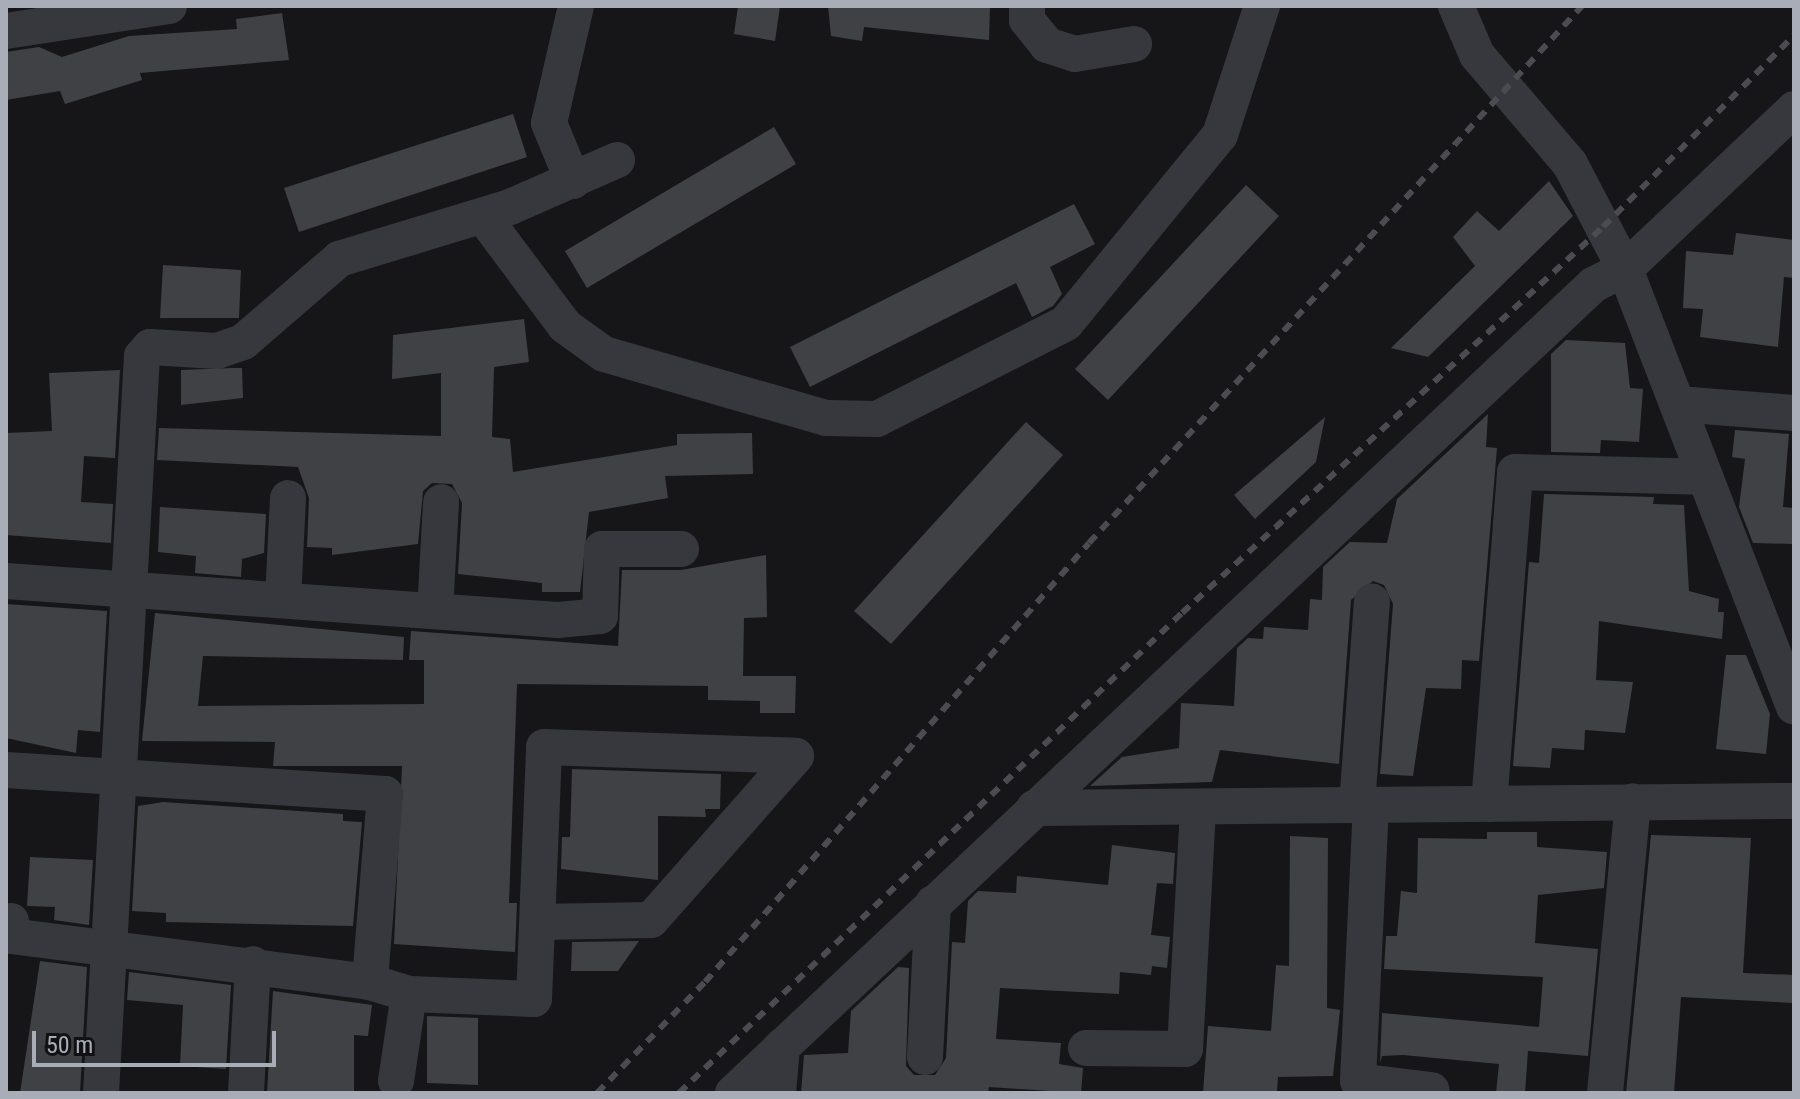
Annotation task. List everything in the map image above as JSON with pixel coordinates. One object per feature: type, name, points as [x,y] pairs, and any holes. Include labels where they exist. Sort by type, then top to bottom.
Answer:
[{"type":"street","points":[[6,31],[169,6]]},
{"type":"street","points":[[573,181],[549,123],[576,6]]},
{"type":"street","points":[[1027,6],[1027,20],[1047,45],[1075,54],[1134,44]]},
{"type":"street","points":[[483,216],[565,326],[604,354],[826,418],[877,419],[1066,323],[1220,135],[1262,6]]},
{"type":"street","points":[[1456,6],[1477,55],[1570,164],[1625,269],[1677,404],[1700,477],[1794,707]]},
{"type":"street","points":[[733,1093],[1593,285],[1625,269],[1794,109]]},
{"type":"street","points":[[101,1093],[123,777],[129,590],[142,356],[150,347],[217,351],[243,342],[339,259],[483,216],[573,181],[617,160]]},
{"type":"street","points":[[1677,404],[1794,413]]},
{"type":"street","points":[[1489,804],[1515,472],[1700,477]]},
{"type":"street","points":[[283,600],[288,498]]},
{"type":"street","points":[[435,611],[441,502]]},
{"type":"street","points":[[6,581],[435,611],[600,616],[602,549],[681,549]]},
{"type":"street","points":[[1372,602],[1358,1081],[1431,1090]]},
{"type":"street","points":[[11,921],[11,936],[110,944],[253,964],[370,982],[409,994],[534,999],[544,747],[796,756],[651,920],[539,922]]},
{"type":"street","points":[[6,770],[385,794],[370,982]]},
{"type":"street","points":[[1605,1093],[1633,801]]},
{"type":"street","points":[[1034,808],[1198,809],[1794,801]]},
{"type":"street","points":[[1086,1048],[1185,1049],[1198,809]]},
{"type":"street","points":[[925,1057],[933,903]]},
{"type":"street","points":[[246,1093],[253,964]]},
{"type":"street","points":[[396,1081],[409,994]]},
{"type":"street","points":[[778,1093],[782,1046]]},
{"type":"building","points":[[738,6],[780,6],[775,41],[734,34]]},
{"type":"building","points":[[828,6],[990,6],[989,40],[864,27],[862,41],[831,36]]},
{"type":"building","points":[[282,13],[289,60],[140,73],[142,80],[65,104],[60,91],[6,100],[6,52],[39,47],[62,57],[129,36],[237,29],[236,19]]},
{"type":"building","points":[[513,114],[527,157],[299,232],[284,188]]},
{"type":"building","points":[[774,127],[796,164],[587,288],[565,251]]},
{"type":"building","points":[[1549,181],[1573,216],[1428,357],[1391,348],[1475,266],[1453,237],[1477,211],[1499,231]]},
{"type":"building","points":[[1246,185],[1279,216],[1108,400],[1075,369]]},
{"type":"building","points":[[1074,204],[1095,244],[1050,267],[1062,294],[1053,306],[1032,317],[1016,283],[810,387],[790,347]]},
{"type":"building","points":[[1736,233],[1794,240],[1794,278],[1784,277],[1778,347],[1700,337],[1703,309],[1683,308],[1686,251],[1733,255]]},
{"type":"building","points":[[163,265],[241,270],[239,318],[160,318]]},
{"type":"building","points":[[524,319],[529,362],[494,367],[492,437],[510,439],[513,472],[677,445],[677,434],[752,433],[753,474],[665,476],[668,498],[589,512],[580,592],[542,592],[542,583],[458,574],[462,503],[452,484],[432,483],[423,491],[418,544],[332,555],[332,548],[307,547],[309,498],[298,467],[157,460],[159,428],[441,436],[441,373],[392,379],[393,335]]},
{"type":"building","points":[[1566,340],[1625,343],[1630,388],[1643,389],[1639,442],[1601,440],[1600,453],[1551,452],[1551,354]]},
{"type":"building","points":[[242,368],[243,398],[181,405],[181,370]]},
{"type":"building","points":[[120,370],[115,458],[84,456],[81,502],[113,504],[111,543],[6,535],[6,433],[52,431],[49,373]]},
{"type":"building","points":[[1488,414],[1486,447],[1497,448],[1479,661],[1462,660],[1461,689],[1426,688],[1413,776],[1380,774],[1393,604],[1384,585],[1373,581],[1351,600],[1339,764],[1220,750],[1212,782],[1090,786],[1122,757],[1179,748],[1181,703],[1234,706],[1237,648],[1248,638],[1263,639],[1264,627],[1308,630],[1310,599],[1322,600],[1323,567],[1350,542],[1387,543],[1397,499]]},
{"type":"building","points":[[1325,417],[1316,462],[1255,519],[1234,495]]},
{"type":"building","points":[[1026,422],[1063,455],[891,644],[854,611]]},
{"type":"building","points":[[1735,430],[1789,434],[1783,507],[1794,508],[1794,544],[1753,543],[1739,507],[1745,459],[1732,457]]},
{"type":"building","points":[[1544,494],[1654,497],[1653,504],[1684,505],[1689,591],[1719,599],[1718,612],[1724,612],[1722,639],[1599,621],[1596,680],[1633,682],[1625,733],[1585,730],[1584,750],[1552,748],[1550,768],[1513,766],[1529,562],[1539,563]]},
{"type":"building","points":[[160,507],[266,514],[264,553],[242,559],[241,577],[195,573],[196,556],[158,552]]},
{"type":"building","points":[[766,555],[767,617],[744,618],[743,676],[796,676],[795,713],[760,713],[760,701],[708,700],[708,686],[517,684],[509,903],[517,903],[515,952],[394,944],[402,766],[273,766],[275,742],[142,741],[155,613],[404,637],[403,660],[203,656],[198,706],[424,704],[424,660],[409,660],[411,631],[618,646],[622,570],[681,570]]},
{"type":"building","points":[[6,604],[107,611],[100,732],[78,730],[76,753],[6,738]]},
{"type":"building","points":[[1726,655],[1746,655],[1770,714],[1766,754],[1716,749]]},
{"type":"building","points":[[572,769],[721,774],[720,809],[705,809],[706,817],[658,816],[658,880],[561,869],[562,837],[570,837]]},
{"type":"building","points":[[163,802],[343,814],[343,821],[362,822],[353,926],[166,922],[166,913],[132,911],[138,806]]},
{"type":"building","points":[[1487,832],[1537,832],[1537,847],[1607,852],[1604,888],[1538,895],[1535,943],[1598,949],[1588,1056],[1528,1051],[1525,1093],[1496,1093],[1499,1064],[1403,1055],[1382,1056],[1380,1063],[1382,1013],[1539,1027],[1543,977],[1384,969],[1386,936],[1397,936],[1401,891],[1417,893],[1418,838],[1487,839]]},
{"type":"building","points":[[1651,835],[1751,838],[1743,973],[1794,975],[1794,1003],[1681,997],[1674,1093],[1626,1093]]},
{"type":"building","points":[[1290,836],[1328,838],[1327,1008],[1340,1010],[1333,1076],[1278,1077],[1277,1092],[1203,1093],[1208,1026],[1271,1031],[1276,965],[1289,966]]},
{"type":"building","points":[[1112,845],[1175,853],[1173,884],[1157,883],[1151,935],[1170,937],[1167,968],[1152,966],[1151,975],[1120,972],[1119,994],[1000,988],[996,1039],[1061,1043],[1059,1064],[1083,1068],[1081,1093],[989,1087],[988,1093],[801,1093],[804,1055],[848,1053],[851,1011],[898,967],[909,968],[906,1066],[914,1075],[935,1075],[946,1058],[952,942],[965,943],[968,901],[978,891],[1016,893],[1017,876],[1108,885]]},
{"type":"building","points":[[30,857],[93,860],[89,925],[54,920],[55,907],[27,906]]},
{"type":"building","points":[[639,941],[618,971],[571,971],[572,942]]},
{"type":"building","points":[[40,961],[87,967],[80,1093],[20,1093]]},
{"type":"building","points":[[129,972],[231,985],[226,1069],[180,1066],[183,1005],[127,1000]]},
{"type":"building","points":[[273,991],[372,1005],[368,1036],[354,1035],[354,1093],[267,1092]]},
{"type":"building","points":[[427,1016],[478,1018],[478,1085],[427,1083]]},
{"type":"railway","points":[[597,1093],[705,982],[1089,543],[1582,6]]},
{"type":"railway","points":[[679,1093],[1182,613],[1603,227],[1794,35]]}]
